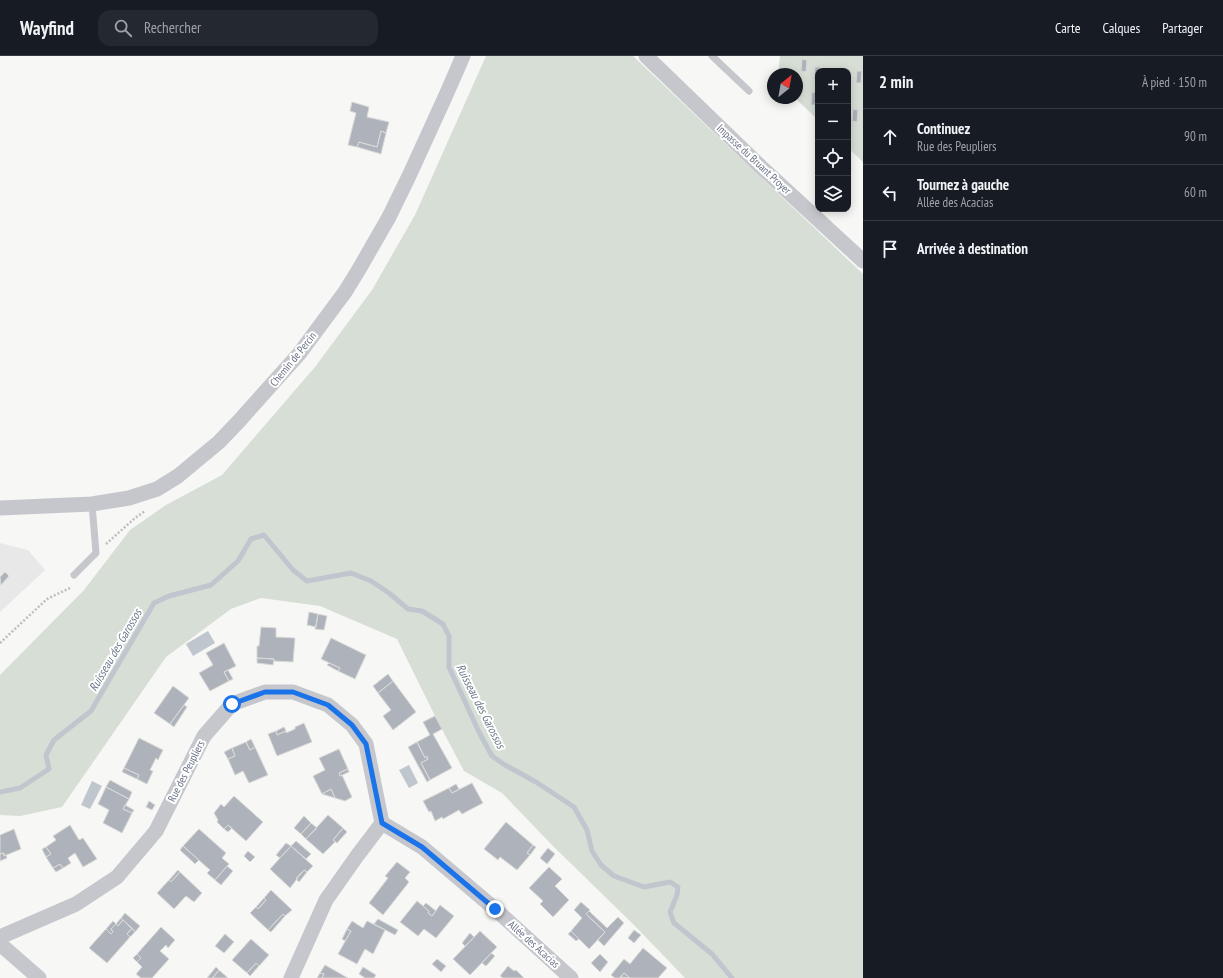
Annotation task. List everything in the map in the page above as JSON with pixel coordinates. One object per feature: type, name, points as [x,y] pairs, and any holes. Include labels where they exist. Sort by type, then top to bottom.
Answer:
[{"type":"street","name":"Chemin de Percin","points":[[0,508],[92,504],[128,498],[157,489],[178,476],[219,442],[300,354],[345,292],[389,217],[437,115],[462,56]]},
{"type":"street","name":"Impasse du Bruant Proyer","points":[[646,56],[760,167],[863,261]]},
{"type":"street","name":"Rue des Peupliers","points":[[0,937],[76,904],[117,877],[156,831],[204,736],[232,704],[265,692],[293,692],[328,705],[352,725],[366,744],[382,823]]},
{"type":"street","points":[[291,978],[326,900],[382,823]]},
{"type":"street","name":"Allée des Acacias","points":[[382,823],[422,847],[495,909],[571,978]]},
{"type":"street","points":[[0,944],[39,978]]},
{"type":"lane","points":[[712,56],[749,91]]},
{"type":"lane","points":[[74,575],[96,553],[92,504]]},
{"type":"shaded area","points":[[486,56],[633,56],[863,274],[863,978],[685,978],[502,793],[464,771],[397,639],[320,606],[261,598],[231,609],[166,657],[62,807],[20,816],[0,815],[0,675],[84,590],[130,530],[166,505],[222,475],[315,367],[372,290],[415,215]]},
{"type":"shaded area","points":[[780,56],[863,56],[863,162],[851,151],[851,68],[815,68],[815,117],[801,104],[803,104],[803,68],[779,68]]},
{"type":"shaded area","points":[[0,543],[28,550],[45,570],[0,612]]},
{"type":"shaded area","points":[[208,631],[215,643],[193,656],[186,644]]},
{"type":"shaded area","points":[[409,765],[418,783],[409,788],[399,770]]},
{"type":"shaded area","points":[[92,781],[102,786],[90,809],[81,805]]},
{"type":"building","points":[[802,59],[807,60],[806,72],[803,71],[803,68],[801,68]]},
{"type":"building","points":[[815,67],[820,67],[815,68],[814,79]]},
{"type":"building","points":[[857,71],[862,71],[861,83],[856,83]]},
{"type":"building","points":[[812,92],[815,92],[815,105],[811,105]]},
{"type":"building","points":[[352,102],[369,107],[367,117],[389,122],[386,133],[381,131],[377,147],[359,142],[357,147],[348,145],[356,113],[350,111]]},
{"type":"building","points":[[853,109],[858,110],[857,122],[852,121]]},
{"type":"building","points":[[381,131],[386,133],[381,154],[357,147],[359,142],[377,147]]},
{"type":"building","points":[[5,572],[9,576],[1,585],[0,577]]},
{"type":"building","points":[[309,612],[318,614],[316,627],[307,625]]},
{"type":"building","points":[[318,614],[327,616],[324,630],[315,629]]},
{"type":"building","points":[[261,627],[276,628],[276,637],[295,638],[293,662],[257,658],[257,646],[259,646]]},
{"type":"building","points":[[331,638],[366,655],[355,679],[338,671],[340,668],[321,659]]},
{"type":"building","points":[[224,643],[236,666],[224,672],[229,681],[210,691],[199,673],[213,665],[206,653]]},
{"type":"building","points":[[257,658],[274,659],[273,665],[257,663]]},
{"type":"building","points":[[329,663],[340,668],[338,671],[327,665]]},
{"type":"building","points":[[228,670],[233,679],[229,681],[224,672]]},
{"type":"building","points":[[388,674],[393,681],[378,693],[373,686]]},
{"type":"building","points":[[393,681],[416,712],[393,730],[383,716],[391,710],[378,693]]},
{"type":"building","points":[[173,686],[189,698],[170,724],[154,713]]},
{"type":"building","points":[[184,705],[187,707],[174,727],[170,724]]},
{"type":"building","points":[[435,716],[442,729],[433,734],[452,768],[430,780],[421,763],[428,759],[427,756],[425,758],[417,742],[430,735],[423,722]]},
{"type":"building","points":[[304,723],[312,742],[277,756],[268,734],[276,731],[277,735],[286,731],[286,733]]},
{"type":"building","points":[[284,727],[286,731],[277,735],[276,731]]},
{"type":"building","points":[[139,738],[163,750],[158,760],[156,758],[150,770],[153,771],[147,784],[137,779],[139,775],[124,768]]},
{"type":"building","points":[[251,739],[255,747],[250,750],[246,742]]},
{"type":"building","points":[[246,742],[250,750],[255,747],[268,775],[249,783],[243,771],[235,775],[228,759],[235,756],[232,748]]},
{"type":"building","points":[[417,742],[425,758],[427,756],[428,759],[421,763],[430,780],[427,782],[408,747]]},
{"type":"building","points":[[232,748],[235,756],[228,759],[224,752]]},
{"type":"building","points":[[339,749],[348,769],[339,773],[340,776],[342,775],[352,797],[345,801],[335,798],[331,789],[322,794],[313,776],[325,770],[319,758]]},
{"type":"building","points":[[124,768],[139,775],[137,779],[122,772]]},
{"type":"building","points":[[348,769],[349,772],[340,776],[339,773]]},
{"type":"building","points":[[110,780],[132,792],[129,799],[106,787]]},
{"type":"building","points":[[472,783],[483,803],[462,814],[459,810],[443,819],[442,817],[435,821],[431,811],[429,812],[423,801],[449,788],[452,793]]},
{"type":"building","points":[[456,784],[459,789],[452,793],[449,788]]},
{"type":"building","points":[[106,787],[129,799],[123,809],[132,813],[122,833],[103,823],[109,810],[98,804]]},
{"type":"building","points":[[331,789],[335,798],[322,794]]},
{"type":"building","points":[[234,796],[263,822],[246,841],[228,825],[224,829],[217,822],[218,820],[214,813],[221,804],[224,807]]},
{"type":"building","points":[[149,801],[155,805],[152,810],[146,807]]},
{"type":"building","points":[[125,805],[134,810],[132,813],[123,809]]},
{"type":"building","points":[[328,815],[343,828],[333,840],[335,842],[323,854],[306,839]]},
{"type":"building","points":[[304,816],[311,823],[301,834],[294,828]]},
{"type":"building","points":[[506,822],[533,845],[527,853],[530,855],[517,870],[500,857],[498,860],[484,849]]},
{"type":"building","points":[[311,823],[317,828],[306,839],[301,834]]},
{"type":"building","points":[[70,825],[79,840],[83,838],[97,859],[83,867],[75,853],[68,858],[71,863],[63,868],[60,864],[53,868],[46,857],[51,854],[46,847],[56,840],[53,836]]},
{"type":"building","points":[[228,825],[232,828],[228,832],[224,829]]},
{"type":"building","points":[[343,828],[347,832],[337,843],[333,840]]},
{"type":"building","points":[[14,829],[21,849],[4,856],[4,853],[0,854],[0,835]]},
{"type":"building","points":[[199,829],[226,853],[222,858],[229,864],[215,880],[207,873],[210,870],[183,846]]},
{"type":"building","points":[[296,841],[311,854],[306,859],[291,846]]},
{"type":"building","points":[[286,843],[291,846],[280,858],[276,855]]},
{"type":"building","points":[[533,845],[536,847],[530,855],[527,853]]},
{"type":"building","points":[[183,846],[199,860],[195,864],[180,850]]},
{"type":"building","points":[[291,846],[313,866],[307,872],[304,870],[290,888],[270,869]]},
{"type":"building","points":[[46,847],[51,854],[46,857],[42,849]]},
{"type":"building","points":[[548,848],[555,854],[547,864],[540,858]]},
{"type":"building","points":[[248,851],[255,857],[250,862],[244,856]]},
{"type":"building","points":[[4,853],[4,856],[6,855],[7,858],[0,861],[0,854]]},
{"type":"building","points":[[397,862],[410,872],[405,878],[409,882],[383,915],[369,903],[388,878],[385,876]]},
{"type":"building","points":[[60,864],[63,868],[56,872],[53,868]]},
{"type":"building","points":[[227,866],[233,871],[221,885],[215,880]]},
{"type":"building","points":[[549,867],[562,879],[555,886],[569,900],[553,917],[540,904],[543,901],[529,888]]},
{"type":"building","points":[[178,870],[180,872],[171,882],[169,880]]},
{"type":"building","points":[[304,870],[307,872],[299,882],[296,878]]},
{"type":"building","points":[[180,872],[202,893],[194,902],[186,896],[174,909],[157,893],[169,880],[171,882]]},
{"type":"building","points":[[271,890],[292,910],[285,916],[283,914],[268,930],[250,913],[256,907],[258,909],[266,900],[264,898]]},
{"type":"building","points":[[264,898],[266,900],[258,909],[256,907]]},
{"type":"building","points":[[417,901],[429,911],[428,913],[432,916],[440,905],[454,916],[436,938],[424,929],[418,936],[400,922]]},
{"type":"building","points":[[581,902],[590,910],[586,914],[605,932],[589,949],[571,931],[582,918],[574,910]]},
{"type":"building","points":[[426,903],[436,911],[432,916],[423,906]]},
{"type":"building","points":[[589,911],[607,928],[618,917],[624,923],[604,946],[598,940],[605,932],[586,914]]},
{"type":"building","points":[[125,913],[140,926],[135,932],[121,918]]},
{"type":"building","points":[[283,914],[285,916],[271,932],[268,930]]},
{"type":"building","points":[[121,918],[123,920],[118,926],[116,924]]},
{"type":"building","points":[[378,919],[398,930],[395,935],[374,924]]},
{"type":"building","points":[[123,920],[132,928],[127,934],[130,937],[107,963],[89,948],[106,929],[111,934],[113,932],[111,929],[116,924],[118,926]]},
{"type":"building","points":[[113,921],[116,924],[111,929],[113,932],[111,934],[106,929]]},
{"type":"building","points":[[352,921],[363,928],[367,921],[385,930],[373,954],[365,949],[357,964],[338,954],[351,931],[347,929]]},
{"type":"building","points":[[161,927],[175,940],[168,948],[166,945],[160,951],[169,959],[152,978],[141,978],[136,974],[142,967],[137,962],[141,958],[137,954]]},
{"type":"building","points":[[132,928],[135,932],[130,937],[127,934]]},
{"type":"building","points":[[347,929],[351,931],[345,941],[342,939]]},
{"type":"building","points":[[634,930],[641,935],[634,943],[628,938]]},
{"type":"building","points":[[480,931],[497,947],[470,975],[453,959]]},
{"type":"building","points":[[571,931],[579,939],[576,941],[568,934]]},
{"type":"building","points":[[470,933],[474,937],[465,946],[462,943]]},
{"type":"building","points":[[225,934],[234,942],[224,953],[215,946]]},
{"type":"building","points":[[251,939],[269,955],[259,966],[256,963],[247,973],[232,960]]},
{"type":"building","points":[[643,948],[667,968],[658,978],[630,978],[624,973],[620,978],[615,978],[611,975],[624,959],[630,964]]},
{"type":"building","points":[[491,953],[495,956],[486,966],[482,963]]},
{"type":"building","points":[[137,954],[141,958],[137,962],[133,958]]},
{"type":"building","points":[[600,954],[608,962],[600,972],[591,963]]},
{"type":"building","points":[[437,959],[446,966],[441,972],[432,964]]},
{"type":"building","points":[[256,963],[259,966],[250,976],[247,973]]},
{"type":"building","points":[[325,965],[348,978],[322,978],[324,974],[320,973]]},
{"type":"building","points":[[508,966],[514,971],[516,970],[524,978],[503,978],[500,976]]},
{"type":"building","points":[[216,967],[219,970],[213,978],[207,978]]},
{"type":"building","points":[[363,967],[376,975],[374,978],[365,978],[359,974]]},
{"type":"building","points":[[219,970],[228,978],[212,978]]},
{"type":"building","points":[[320,973],[324,974],[322,978],[317,978]]},
{"type":"building","points":[[624,973],[630,978],[620,977]]},
{"type":"waterway","name":"Ruisseau des Garossos","points":[[0,792],[20,788],[49,769],[46,755],[54,740],[91,711],[154,603],[169,596],[211,585],[238,561],[251,539],[264,535],[293,570],[307,581],[351,573],[371,581],[389,593],[408,609],[422,611],[443,624],[449,636],[449,667],[479,732],[492,756],[574,807],[587,830],[592,851],[601,865],[614,876],[644,887],[670,882],[678,887],[677,895],[670,912],[674,923],[712,954],[732,978]]},
{"type":"route","points":[[232,704],[265,692],[293,692],[328,705],[352,725],[366,744],[382,823],[422,847],[495,909]]}]
